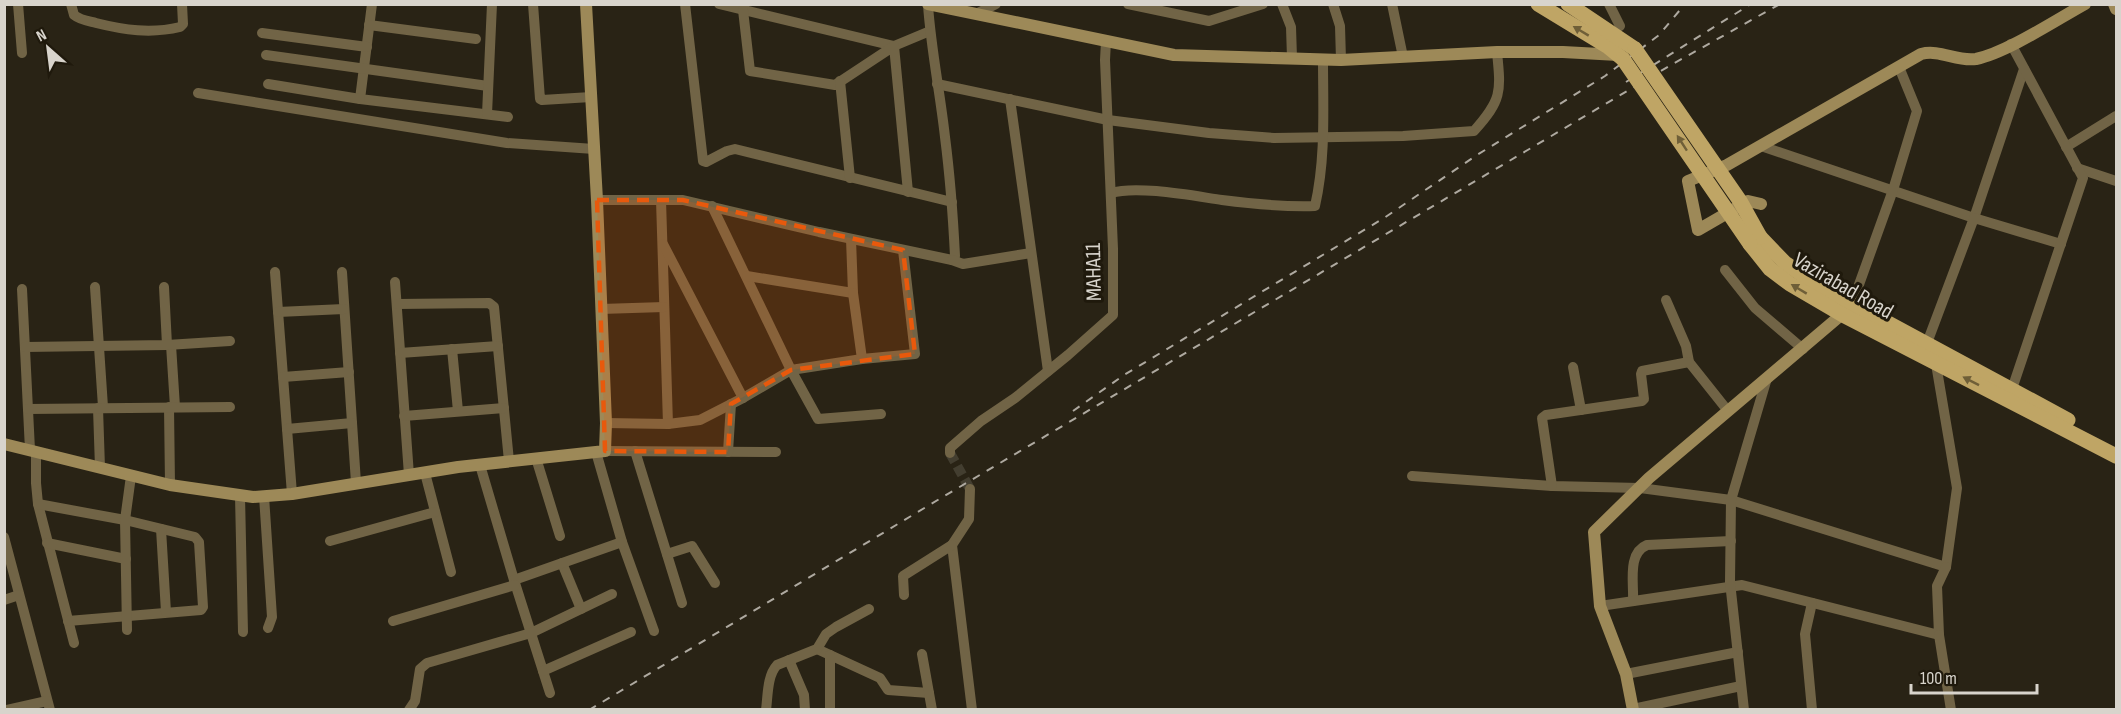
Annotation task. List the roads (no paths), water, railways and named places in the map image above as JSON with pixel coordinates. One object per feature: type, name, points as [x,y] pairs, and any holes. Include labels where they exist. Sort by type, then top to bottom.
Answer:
[{"type":"main road","name":"Vazirabad Road","points":[[1538,4],[1626,54]]},
{"type":"main road","name":"Vazirabad Road","points":[[1568,4],[1626,54],[1740,201],[1755,240],[1770,269],[1790,284],[1889,331],[1936,364],[2010,395],[2116,446]]},
{"type":"main road","name":"Vazirabad Road","points":[[1889,331],[1928,343],[2010,395],[2116,456]]},
{"type":"street","points":[[18,4],[22,53]]},
{"type":"street","points":[[71,4],[74,15],[80,19],[143,32],[170,30],[182,26],[182,4]]},
{"type":"street","points":[[366,120],[364,69],[372,4]]},
{"type":"street","points":[[487,114],[492,4]]},
{"type":"street","points":[[533,4],[540,99],[591,98]]},
{"type":"street","points":[[586,4],[606,423],[600,451],[622,542],[654,631]]},
{"type":"street","points":[[686,4],[703,161],[706,162],[735,149],[952,202]]},
{"type":"street","points":[[718,4],[894,46]]},
{"type":"street","points":[[976,14],[996,4]]},
{"type":"street","points":[[1128,4],[1209,21],[1263,4]]},
{"type":"street","points":[[1282,4],[1291,27],[1292,58]]},
{"type":"street","points":[[1392,4],[1403,57]]},
{"type":"street","points":[[1609,4],[1620,26]]},
{"type":"street","points":[[1761,204],[1748,201],[1698,230],[1689,181],[1727,165],[1927,53],[1975,59],[2011,45],[2085,4]]},
{"type":"street","points":[[2114,4],[2116,9]]},
{"type":"street","points":[[952,260],[955,256],[952,202],[928,5],[1174,55],[1341,60],[1497,52],[1626,54]]},
{"type":"street","points":[[1333,5],[1340,26],[1341,60]]},
{"type":"street","points":[[743,10],[750,71],[835,85],[894,46],[930,31]]},
{"type":"street","points":[[369,25],[476,39]]},
{"type":"street","points":[[262,33],[367,47]]},
{"type":"street","name":"MAHA11","points":[[950,453],[950,448],[968,432],[1048,371],[1113,315],[1106,41]]},
{"type":"street","points":[[2010,395],[2083,178],[2011,45]]},
{"type":"street","points":[[894,46],[908,192]]},
{"type":"street","points":[[937,84],[1108,120],[1209,133],[1274,138],[1403,136],[1474,131],[1498,99],[1500,82],[1497,52]]},
{"type":"street","points":[[266,55],[488,86]]},
{"type":"street","points":[[1111,193],[1119,190],[1140,191],[1263,204],[1315,206],[1321,181],[1323,59]]},
{"type":"street","points":[[1741,686],[1633,709],[1626,674],[1600,606],[1594,532],[1649,478],[1847,310],[1893,190],[1917,111],[1899,67]]},
{"type":"street","points":[[1928,343],[1974,218],[2024,69]]},
{"type":"street","points":[[840,81],[850,178]]},
{"type":"street","points":[[268,84],[507,117]]},
{"type":"street","points":[[198,93],[507,142],[594,149]]},
{"type":"street","points":[[1010,99],[1048,371]]},
{"type":"street","points":[[2066,147],[2116,116]]},
{"type":"street","points":[[1761,146],[1974,218],[2061,244]]},
{"type":"street","points":[[2077,168],[2116,181]]},
{"type":"street","points":[[597,200],[683,200],[963,264],[1032,253]]},
{"type":"street","points":[[661,200],[668,424]]},
{"type":"street","points":[[712,206],[814,415],[819,419],[880,414]]},
{"type":"street","points":[[851,239],[853,293],[862,359]]},
{"type":"street","points":[[662,241],[743,398]]},
{"type":"street","points":[[606,423],[668,424],[700,420],[791,370],[862,359],[915,354],[903,250]]},
{"type":"street","points":[[1725,270],[1755,308],[1803,349]]},
{"type":"street","points":[[275,272],[292,494]]},
{"type":"street","points":[[342,272],[356,483]]},
{"type":"street","points":[[747,276],[853,293]]},
{"type":"street","points":[[395,282],[409,475]]},
{"type":"street","points":[[95,287],[100,345],[100,468]]},
{"type":"street","points":[[164,287],[172,407],[170,485]]},
{"type":"street","points":[[22,289],[28,409],[38,504],[74,643]]},
{"type":"street","points":[[1666,300],[1686,344],[1689,362],[1728,411]]},
{"type":"street","points":[[397,304],[491,303],[495,307],[509,461]]},
{"type":"street","points":[[601,309],[664,307]]},
{"type":"street","points":[[278,312],[344,309]]},
{"type":"street","points":[[25,347],[169,345],[230,341]]},
{"type":"street","points":[[400,353],[498,346]]},
{"type":"street","points":[[452,349],[458,411]]},
{"type":"street","points":[[1552,486],[1542,418],[1546,415],[1642,401],[1644,399],[1642,371],[1689,362]]},
{"type":"street","points":[[1936,364],[1957,488],[1946,567],[1937,586],[1939,635],[1951,710]]},
{"type":"street","points":[[1574,367],[1581,410]]},
{"type":"street","points":[[283,377],[348,372]]},
{"type":"street","points":[[1744,710],[1731,587],[1731,500],[1767,378]]},
{"type":"street","points":[[728,452],[731,404]]},
{"type":"street","points":[[28,409],[230,407]]},
{"type":"street","points":[[404,416],[504,408]]},
{"type":"street","points":[[287,429],[352,423]]},
{"type":"street","points":[[4,444],[170,485],[240,496],[292,494],[425,472],[600,451],[776,452]]},
{"type":"street","points":[[635,451],[682,603]]},
{"type":"street","points":[[536,458],[560,536]]},
{"type":"street","points":[[480,465],[514,582],[550,693]]},
{"type":"street","points":[[425,472],[452,572]]},
{"type":"street","points":[[127,630],[125,520],[130,476]]},
{"type":"street","points":[[1412,476],[1552,486],[1640,488],[1731,500],[1946,567]]},
{"type":"street","points":[[904,595],[903,576],[951,544],[969,519],[970,489]]},
{"type":"street","points":[[240,496],[243,632]]},
{"type":"street","points":[[264,496],[272,617],[267,628]]},
{"type":"street","points":[[38,504],[125,520],[195,537],[199,542],[202,609],[68,621]]},
{"type":"street","points":[[330,541],[435,512]]},
{"type":"street","points":[[161,529],[166,612]]},
{"type":"street","points":[[4,537],[49,705],[7,709],[4,699]]},
{"type":"street","points":[[393,621],[514,582],[622,542]]},
{"type":"street","points":[[1633,601],[1634,557],[1641,547],[1731,542]]},
{"type":"street","points":[[47,543],[126,560]]},
{"type":"street","points":[[951,544],[972,710]]},
{"type":"street","points":[[667,554],[693,546],[715,583]]},
{"type":"street","points":[[562,563],[581,609]]},
{"type":"street","points":[[1600,606],[1742,585],[1939,635]]},
{"type":"street","points":[[409,710],[415,701],[420,669],[427,663],[531,633],[612,594]]},
{"type":"street","points":[[4,600],[19,595]]},
{"type":"street","points":[[1812,603],[1804,634],[1812,710]]},
{"type":"street","points":[[766,710],[772,670],[777,665],[817,649],[826,634],[869,609]]},
{"type":"street","points":[[543,671],[631,632]]},
{"type":"street","points":[[817,649],[880,678],[888,690],[929,693]]},
{"type":"street","points":[[1626,674],[1738,652]]},
{"type":"street","points":[[922,654],[932,710]]},
{"type":"street","points":[[830,655],[830,710]]},
{"type":"street","points":[[789,660],[804,695],[805,710]]},
{"type":"tunnel","points":[[950,453],[970,489]]},
{"type":"railway","points":[[1073,411],[1124,375],[1384,218],[1477,155],[1605,76],[1659,35],[1685,4]]},
{"type":"railway","points":[[1626,82],[1751,4]]},
{"type":"railway","points":[[589,710],[941,498],[1671,65],[1780,4]]}]
